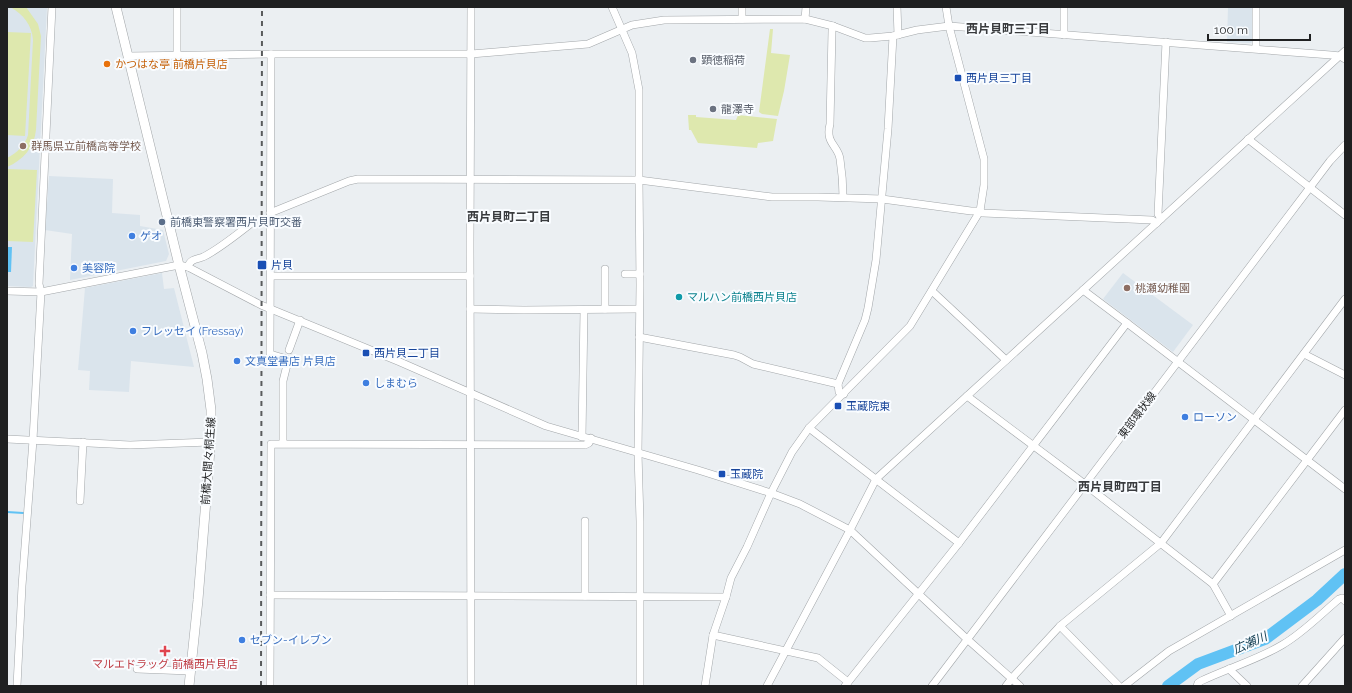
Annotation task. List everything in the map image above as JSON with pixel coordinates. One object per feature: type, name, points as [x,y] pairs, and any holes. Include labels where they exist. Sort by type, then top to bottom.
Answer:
[{"type":"main road","name":"前橋大間々桐生線","points":[[116,7],[208,379],[211,410],[210,442],[198,600],[189,686]]},
{"type":"street","points":[[17,686],[41,292],[39,284],[52,7]]},
{"type":"street","points":[[177,7],[177,55]]},
{"type":"street","points":[[471,7],[471,686]]},
{"type":"street","points":[[612,7],[632,53],[639,84],[640,274],[638,453],[640,520],[640,686]]},
{"type":"street","points":[[742,7],[742,18]]},
{"type":"street","points":[[805,19],[806,7]]},
{"type":"street","points":[[844,394],[839,392],[838,384],[865,320],[876,260],[897,7]]},
{"type":"street","points":[[705,686],[713,636],[731,578],[792,452],[809,428],[910,326],[980,211],[984,185],[984,159],[949,26],[946,7]]},
{"type":"street","points":[[1064,7],[1064,35]]},
{"type":"street","points":[[1256,7],[1256,48]]},
{"type":"street","points":[[128,56],[471,54],[588,44],[632,25],[664,20],[721,20],[742,18],[760,20],[805,19],[833,26],[865,38],[895,36],[917,30],[949,26],[1256,48],[1343,56]]},
{"type":"street","points":[[833,26],[829,131],[831,141],[840,158],[843,197]]},
{"type":"street","points":[[1159,221],[1158,214],[1166,42]]},
{"type":"street","points":[[271,54],[270,354],[287,359],[288,361],[283,381],[283,443]]},
{"type":"street","points":[[767,686],[876,479],[1248,139],[1343,56]]},
{"type":"street","points":[[1248,139],[1345,215]]},
{"type":"street","name":"東部環状線","points":[[932,686],[1310,188],[1330,162],[1345,146]]},
{"type":"street","points":[[270,213],[354,180],[639,180],[772,197],[843,197],[882,199],[971,212],[980,211],[983,213],[1159,221]]},
{"type":"street","points":[[188,267],[192,261],[203,257],[214,250],[253,222]]},
{"type":"street","points":[[7,291],[41,292],[179,265],[188,267],[261,305],[400,362],[546,426],[698,470],[771,493],[800,504],[850,530],[967,639],[1020,686]]},
{"type":"street","points":[[605,269],[605,309]]},
{"type":"street","points":[[625,274],[640,274]]},
{"type":"street","points":[[270,276],[470,276]]},
{"type":"street","points":[[1083,290],[1178,361],[1253,420],[1344,486]]},
{"type":"street","points":[[932,291],[1006,360]]},
{"type":"street","points":[[1006,686],[1060,626],[1160,543],[1345,299]]},
{"type":"street","points":[[470,309],[639,309]]},
{"type":"street","points":[[582,437],[584,310]]},
{"type":"street","points":[[289,350],[300,320]]},
{"type":"street","points":[[713,636],[821,659],[847,684],[959,543],[1127,323]]},
{"type":"street","points":[[639,337],[734,355],[753,364],[838,384]]},
{"type":"street","points":[[1304,354],[1345,375]]},
{"type":"street","points":[[967,396],[1085,484],[1214,584],[1231,616]]},
{"type":"street","points":[[1214,584],[1345,410]]},
{"type":"street","points":[[809,428],[959,543]]},
{"type":"street","points":[[270,686],[270,445],[272,443],[585,445],[589,443],[591,438]]},
{"type":"street","points":[[7,439],[130,445],[210,442]]},
{"type":"street","points":[[80,501],[83,442]]},
{"type":"street","points":[[585,521],[585,596]]},
{"type":"street","points":[[1124,686],[1169,651],[1345,550]]},
{"type":"street","points":[[270,595],[726,596]]},
{"type":"street","points":[[1197,686],[1201,681],[1260,657],[1284,644],[1339,599],[1342,598],[1345,601]]},
{"type":"street","points":[[1060,626],[1119,686]]},
{"type":"street","points":[[1302,686],[1345,638]]},
{"type":"street","points":[[137,668],[190,671]]},
{"type":"street","points":[[1229,669],[1247,686]]},
{"type":"shaded area","name":"群馬県立前橋高等学校","points":[[7,7],[47,7],[33,286],[31,287],[7,286]]},
{"type":"shaded area","points":[[1228,7],[1253,7],[1253,41],[1251,43],[1227,42]]},
{"type":"shaded area","points":[[49,176],[113,179],[112,213],[140,215],[140,226],[163,230],[169,254],[166,261],[70,280],[72,234],[45,230]]},
{"type":"shaded area","name":"フレッセイ (Fressay)","points":[[162,273],[164,289],[174,288],[194,367],[131,361],[129,392],[89,390],[90,371],[78,370],[85,288]]},
{"type":"shaded area","points":[[1123,273],[1193,325],[1173,352],[1103,299]]},
{"type":"green space","points":[[10,7],[26,7],[38,24],[41,36],[35,136],[27,153],[18,161],[7,167],[7,158],[20,148],[28,135],[33,40],[31,30],[26,20]]},
{"type":"green space","points":[[770,29],[773,29],[771,53],[790,55],[778,116],[762,114],[759,112]]},
{"type":"green space","points":[[7,32],[31,33],[25,136],[7,135]]},
{"type":"green space","points":[[688,115],[736,120],[738,115],[777,119],[773,141],[758,143],[757,148],[698,143],[691,130],[689,130]]},
{"type":"green space","points":[[7,169],[37,170],[33,242],[7,241]]},
{"type":"water","points":[[7,247],[12,247],[11,272],[7,272]]},
{"type":"waterway","points":[[7,512],[23,513]]},
{"type":"waterway","name":"広瀬川","points":[[1168,686],[1198,664],[1265,639],[1317,600],[1345,574]]},
{"type":"railway","points":[[261,686],[262,7]]},
{"type":"place","name":"顕徳稲荷","points":[[693,60]]},
{"type":"place","name":"かつはな亭 前橋片貝店","points":[[107,64]]},
{"type":"place","name":"西片貝三丁目","points":[[958,78]]},
{"type":"place","name":"龍澤寺","points":[[713,109]]},
{"type":"place","name":"群馬県立前橋高等学校","points":[[23,146]]},
{"type":"place","name":"前橋東警察署西片貝町交番","points":[[162,222]]},
{"type":"place","name":"ゲオ","points":[[132,236]]},
{"type":"place","name":"片貝","points":[[262,265]]},
{"type":"place","name":"美容院","points":[[74,268]]},
{"type":"place","name":"桃瀬幼稚園","points":[[1127,288]]},
{"type":"place","name":"マルハン前橋西片貝店","points":[[679,297]]},
{"type":"place","name":"フレッセイ (Fressay)","points":[[133,331]]},
{"type":"place","name":"西片貝二丁目","points":[[366,353]]},
{"type":"place","name":"文真堂書店 片貝店","points":[[237,361]]},
{"type":"place","name":"しまむら","points":[[366,383]]},
{"type":"place","name":"玉蔵院東","points":[[838,406]]},
{"type":"place","name":"ローソン","points":[[1185,417]]},
{"type":"place","name":"玉蔵院","points":[[722,474]]},
{"type":"place","name":"セブン-イレブン","points":[[242,640]]},
{"type":"place","name":"マルエドラッグ 前橋西片貝店","points":[[165,651]]},
{"type":"district","name":"西片貝町三丁目","points":[[1008,29]]},
{"type":"district","name":"西片貝町二丁目","points":[[509,217]]},
{"type":"district","name":"西片貝町四丁目","points":[[1120,487]]}]
